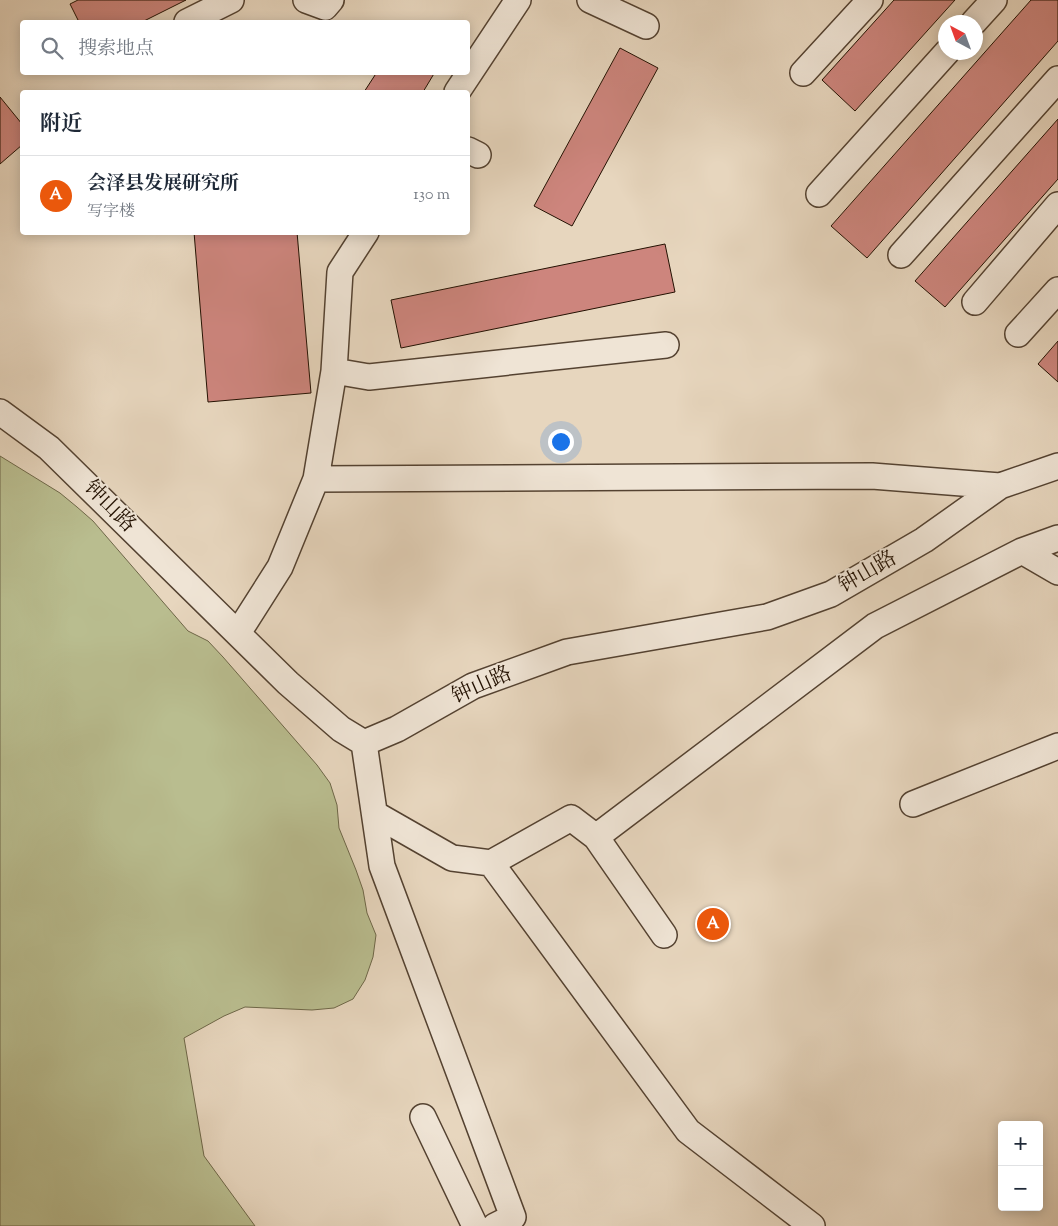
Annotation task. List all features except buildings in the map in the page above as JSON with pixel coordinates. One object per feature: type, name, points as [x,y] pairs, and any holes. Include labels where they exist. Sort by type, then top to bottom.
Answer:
[{"type":"street","points":[[191,20],[231,0]]},
{"type":"street","points":[[306,0],[325,7],[331,0]]},
{"type":"street","points":[[470,72],[518,0]]},
{"type":"street","points":[[590,0],[646,26]]},
{"type":"street","points":[[803,73],[870,0]]},
{"type":"street","points":[[980,15],[994,0]]},
{"type":"street","points":[[819,194],[940,60]]},
{"type":"street","points":[[458,90],[468,75]]},
{"type":"street","points":[[901,255],[1058,79]]},
{"type":"street","points":[[975,302],[1058,205]]},
{"type":"street","points":[[238,633],[280,567],[316,480],[334,371],[340,272],[364,235]]},
{"type":"street","points":[[1018,334],[1058,290]]},
{"type":"street","points":[[334,371],[369,378],[666,345]]},
{"type":"street","name":"钟山路","points":[[0,412],[49,448],[288,683],[341,729],[364,743],[397,729],[473,686],[567,652],[767,617],[831,594],[924,540],[1000,486],[1058,466]]},
{"type":"street","points":[[316,480],[872,476],[1000,486]]},
{"type":"street","points":[[596,837],[875,626],[1022,550],[1058,538]]},
{"type":"street","points":[[1022,550],[1058,572]]},
{"type":"street","points":[[364,743],[382,866],[513,1217],[495,1226]]},
{"type":"street","points":[[912,804],[1058,746]]},
{"type":"street","points":[[375,814],[452,858],[491,863],[571,818],[596,837],[664,935]]},
{"type":"street","points":[[491,863],[688,1131],[812,1226]]},
{"type":"street","points":[[422,1116],[475,1226]]},
{"type":"green space","points":[[0,456],[60,493],[93,521],[188,631],[208,641],[223,657],[317,765],[330,783],[337,805],[339,828],[363,890],[367,913],[376,935],[373,957],[365,980],[353,999],[334,1008],[312,1010],[245,1007],[184,1038],[204,1156],[255,1226],[0,1226]]},
{"type":"place","name":"会泽县发展研究所","points":[[713,924]]}]
